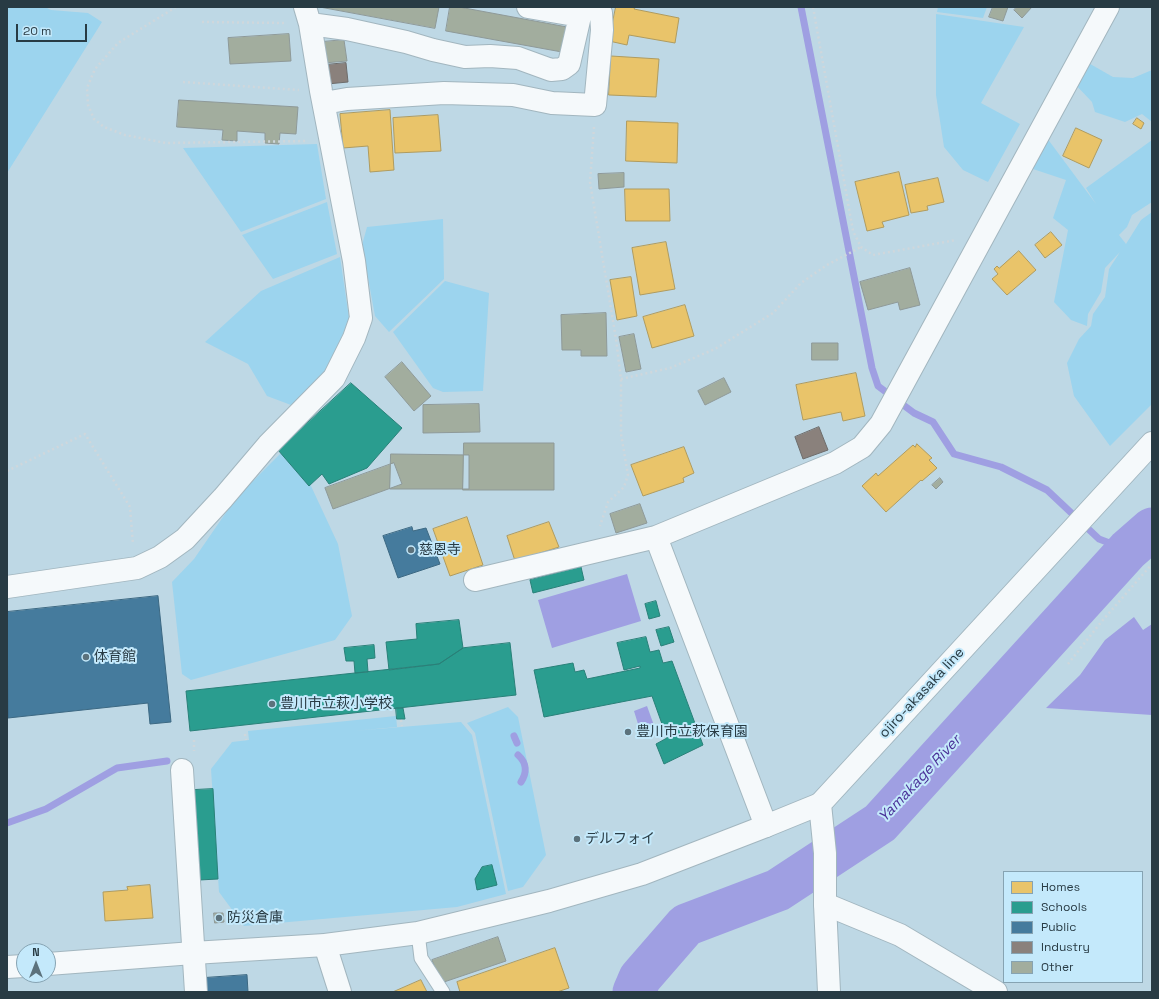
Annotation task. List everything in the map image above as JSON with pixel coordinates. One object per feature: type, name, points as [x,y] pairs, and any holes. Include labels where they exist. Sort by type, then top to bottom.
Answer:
[{"type":"street","points":[[322,97],[348,99],[444,93],[514,95],[552,103],[595,105],[602,30],[601,13],[588,10],[528,7]]},
{"type":"street","points":[[475,580],[656,537],[835,464],[862,446],[881,424],[1108,7]]},
{"type":"street","points":[[7,587],[137,568],[160,557],[185,539],[223,498],[268,445],[334,378],[354,338],[362,318],[354,261],[307,15],[355,31],[406,42],[433,50],[465,57],[490,56],[518,58],[551,70],[562,69],[570,64],[588,10]]},
{"type":"street","name":"ojiro-akasaka line","points":[[820,804],[1152,443]]},
{"type":"street","points":[[656,537],[766,826]]},
{"type":"street","points":[[188,762],[193,953],[196,992]]},
{"type":"street","points":[[56,963],[325,945],[418,934],[549,901],[642,874],[820,804],[825,853],[825,904],[829,992]]},
{"type":"street","points":[[825,904],[900,935],[996,992]]},
{"type":"street","points":[[325,945],[340,992]]},
{"type":"lane","points":[[418,934],[421,958],[442,992]]},
{"type":"path","points":[[176,7],[118,43],[95,68],[87,88],[88,105],[94,119],[104,127],[124,135],[166,143],[332,141]]},
{"type":"path","points":[[813,7],[853,231],[861,247],[874,255],[953,240],[980,242]]},
{"type":"path","points":[[202,22],[307,15]]},
{"type":"path","points":[[183,82],[322,97]]},
{"type":"path","points":[[595,105],[590,182],[607,278],[621,379],[621,434],[628,474],[624,487],[608,502],[598,531]]},
{"type":"path","points":[[621,379],[670,368],[715,349],[773,313],[801,283],[827,265],[861,247]]},
{"type":"path","points":[[7,471],[86,434],[130,507],[132,544],[154,548],[160,557]]},
{"type":"path","points":[[1068,664],[1102,621],[1152,564]]},
{"type":"path","points":[[401,720],[402,726]]},
{"type":"path","points":[[245,734],[246,740]]},
{"type":"path","points":[[188,762],[194,740]]},
{"type":"shaded area","points":[[7,7],[45,7],[51,10],[88,13],[102,22],[7,173]]},
{"type":"shaded area","points":[[938,7],[987,7],[983,18],[937,12]]},
{"type":"shaded area","points":[[936,14],[1024,27],[981,103],[1020,124],[988,182],[963,170],[944,147],[936,95]]},
{"type":"shaded area","points":[[1085,61],[1113,77],[1133,78],[1152,70],[1152,122],[1142,114],[1125,122],[1095,112],[1092,102],[1073,82]]},
{"type":"shaded area","points":[[1044,134],[1096,204],[1086,188],[1152,140],[1152,202],[1132,215],[1127,227],[1119,235],[1126,244],[1141,220],[1152,212],[1152,404],[1110,446],[1074,396],[1067,363],[1079,339],[1091,326],[1093,314],[1105,297],[1109,269],[1120,252],[1105,268],[1101,292],[1088,314],[1087,326],[1071,320],[1054,302],[1068,230],[1053,218],[1066,180],[1027,167]]},
{"type":"shaded area","points":[[317,144],[326,199],[241,232],[183,148]]},
{"type":"shaded area","points":[[327,202],[337,254],[273,279],[242,235]]},
{"type":"shaded area","points":[[443,219],[444,279],[389,332],[375,316],[362,245],[367,227]]},
{"type":"shaded area","points":[[340,257],[349,318],[330,368],[291,405],[267,396],[248,364],[205,342],[261,291]]},
{"type":"shaded area","points":[[445,281],[489,293],[483,391],[443,392],[433,388],[393,332]]},
{"type":"shaded area","points":[[291,443],[338,544],[352,616],[335,640],[191,680],[182,674],[172,582],[194,559],[236,498]]},
{"type":"shaded area","points":[[508,707],[518,717],[546,855],[523,887],[508,891],[475,733],[467,723]]},
{"type":"shaded area","points":[[396,716],[397,727],[353,731],[461,722],[472,735],[506,894],[457,907],[244,926],[219,892],[211,769],[232,742],[249,740],[248,731]]},
{"type":"water","points":[[627,574],[641,621],[552,648],[538,600]]},
{"type":"water","points":[[1134,617],[1143,630],[1152,624],[1152,715],[1046,708],[1080,675],[1105,640]]},
{"type":"water","points":[[647,706],[656,731],[642,737],[634,711]]},
{"type":"building: Homes","points":[[616,7],[635,7],[634,9],[679,18],[675,43],[629,35],[627,45],[609,41]]},
{"type":"building: Homes","points":[[611,56],[659,59],[656,97],[609,95]]},
{"type":"building: Homes","points":[[390,110],[394,170],[370,172],[368,146],[343,148],[340,114]]},
{"type":"building: Homes","points":[[438,115],[441,151],[395,153],[393,118]]},
{"type":"building: Homes","points":[[1137,118],[1144,123],[1141,129],[1133,124]]},
{"type":"building: Homes","points":[[627,121],[678,123],[677,163],[626,161]]},
{"type":"building: Homes","points":[[1076,128],[1102,140],[1089,168],[1063,156]]},
{"type":"building: Homes","points":[[899,172],[909,215],[882,222],[884,227],[867,231],[855,182]]},
{"type":"building: Homes","points":[[938,178],[944,202],[927,206],[928,210],[911,213],[905,185]]},
{"type":"building: Homes","points":[[625,189],[669,189],[670,221],[626,221]]},
{"type":"building: Homes","points":[[1051,232],[1062,245],[1045,258],[1035,245]]},
{"type":"building: Homes","points":[[666,242],[675,289],[640,295],[632,248]]},
{"type":"building: Homes","points":[[1019,251],[1036,270],[1007,295],[992,279],[998,274],[994,269],[997,266],[999,268]]},
{"type":"building: Homes","points":[[631,277],[637,316],[617,320],[610,280]]},
{"type":"building: Homes","points":[[685,305],[694,336],[652,348],[643,317]]},
{"type":"building: Homes","points":[[856,373],[865,416],[843,421],[841,412],[803,420],[796,385]]},
{"type":"building: Homes","points":[[917,444],[932,458],[929,460],[937,468],[922,481],[921,480],[886,512],[862,486],[876,473],[878,476],[913,445],[915,447]]},
{"type":"building: Homes","points":[[684,447],[694,473],[683,478],[684,482],[643,496],[631,465]]},
{"type":"building: Homes","points":[[467,517],[483,565],[450,576],[433,529]]},
{"type":"building: Homes","points":[[549,522],[559,547],[537,554],[538,557],[516,564],[507,536]]},
{"type":"building: Homes","points":[[150,885],[153,918],[105,921],[103,892],[128,890],[127,887]]},
{"type":"building: Homes","points":[[555,948],[569,988],[557,992],[460,992],[457,982]]},
{"type":"building: Homes","points":[[421,980],[427,992],[393,992]]},
{"type":"building: Schools","points":[[351,383],[402,428],[367,468],[329,484],[322,474],[309,486],[278,450]]},
{"type":"building: Schools","points":[[581,567],[584,580],[533,593],[530,580]]},
{"type":"building: Schools","points":[[656,601],[660,616],[649,619],[645,604]]},
{"type":"building: Schools","points":[[459,620],[463,648],[439,664],[389,670],[386,642],[417,639],[416,624]]},
{"type":"building: Schools","points":[[669,627],[674,642],[661,646],[656,630]]},
{"type":"building: Schools","name":"豊川市立萩保育園","points":[[646,637],[650,652],[659,650],[663,663],[672,661],[703,745],[664,764],[656,744],[667,738],[652,696],[544,717],[534,670],[573,663],[575,672],[584,670],[587,679],[640,668],[640,666],[624,670],[617,643]]},
{"type":"building: Schools","points":[[510,643],[516,695],[190,731],[186,691],[439,664],[463,648]]},
{"type":"building: Schools","points":[[374,645],[375,658],[367,659],[368,672],[355,673],[354,661],[346,661],[344,648]]},
{"type":"building: Schools","points":[[396,708],[403,708],[405,719],[397,719]]},
{"type":"building: Schools","points":[[213,789],[218,879],[199,880],[194,790]]},
{"type":"building: Schools","points":[[492,865],[497,885],[477,890],[475,879],[482,867]]},
{"type":"building: Public","name":"慈恩寺","points":[[412,527],[413,531],[426,528],[440,564],[398,578],[383,536]]},
{"type":"building: Public","name":"体育館","points":[[158,596],[171,722],[150,724],[148,703],[8,718],[7,612]]},
{"type":"building: Public","points":[[247,975],[248,992],[205,992],[204,978]]},
{"type":"building: Industry","points":[[346,63],[348,82],[327,84],[325,65]]},
{"type":"building: Industry","points":[[819,427],[828,450],[803,459],[795,437]]},
{"type":"building: Other","points":[[320,7],[439,7],[435,28]]},
{"type":"building: Other","points":[[450,7],[459,7],[567,27],[562,52],[446,31]]},
{"type":"building: Other","points":[[993,7],[1008,7],[1003,21],[989,17]]},
{"type":"building: Other","points":[[1017,7],[1032,7],[1022,18],[1014,10]]},
{"type":"building: Other","points":[[289,34],[291,61],[230,64],[228,38]]},
{"type":"building: Other","points":[[344,40],[347,61],[324,63],[322,42]]},
{"type":"building: Other","points":[[179,100],[298,107],[296,134],[280,133],[279,144],[265,143],[265,133],[237,131],[237,141],[222,140],[223,130],[177,127]]},
{"type":"building: Other","points":[[624,173],[624,187],[599,189],[598,174]]},
{"type":"building: Other","points":[[910,268],[920,305],[900,310],[898,302],[868,310],[860,282]]},
{"type":"building: Other","points":[[606,313],[607,356],[581,356],[581,350],[562,350],[561,315]]},
{"type":"building: Other","points":[[634,334],[641,369],[626,372],[619,337]]},
{"type":"building: Other","points":[[812,343],[838,343],[838,360],[812,360]]},
{"type":"building: Other","points":[[402,362],[431,396],[414,411],[385,377]]},
{"type":"building: Other","points":[[724,378],[731,392],[705,405],[698,391]]},
{"type":"building: Other","points":[[479,404],[480,432],[423,433],[423,405]]},
{"type":"building: Other","points":[[464,443],[554,443],[554,490],[463,490]]},
{"type":"building: Other","points":[[391,454],[469,455],[469,489],[390,489]]},
{"type":"building: Other","points":[[394,463],[402,484],[333,509],[325,488]]},
{"type":"building: Other","points":[[940,478],[943,482],[936,489],[932,485]]},
{"type":"building: Other","points":[[640,504],[647,523],[616,533],[610,514]]},
{"type":"building: Other","name":"防災倉庫","points":[[214,913],[223,913],[224,922],[215,923]]},
{"type":"building: Other","points":[[498,937],[506,961],[441,983],[432,960]]},
{"type":"waterway","points":[[801,7],[872,368],[878,386],[914,413],[933,422],[954,454],[1001,467],[1047,490],[1099,539],[1128,550]]},
{"type":"waterway","name":"Yamakage River","points":[[634,992],[640,978],[686,925],[778,890],[880,823],[1128,550],[1152,529]]},
{"type":"waterway","points":[[514,736],[517,743]]},
{"type":"waterway","points":[[518,755],[523,761],[525,768],[521,782]]},
{"type":"waterway","points":[[7,823],[46,809],[117,768],[167,761]]},
{"type":"place","name":"慈恩寺","points":[[411,550]]},
{"type":"place","name":"体育館","points":[[86,657]]},
{"type":"place","name":"豊川市立萩小学校","points":[[272,704]]},
{"type":"place","name":"豊川市立萩保育園","points":[[628,732]]},
{"type":"place","name":"デルフォイ","points":[[577,839]]},
{"type":"place","name":"防災倉庫","points":[[219,918]]}]
